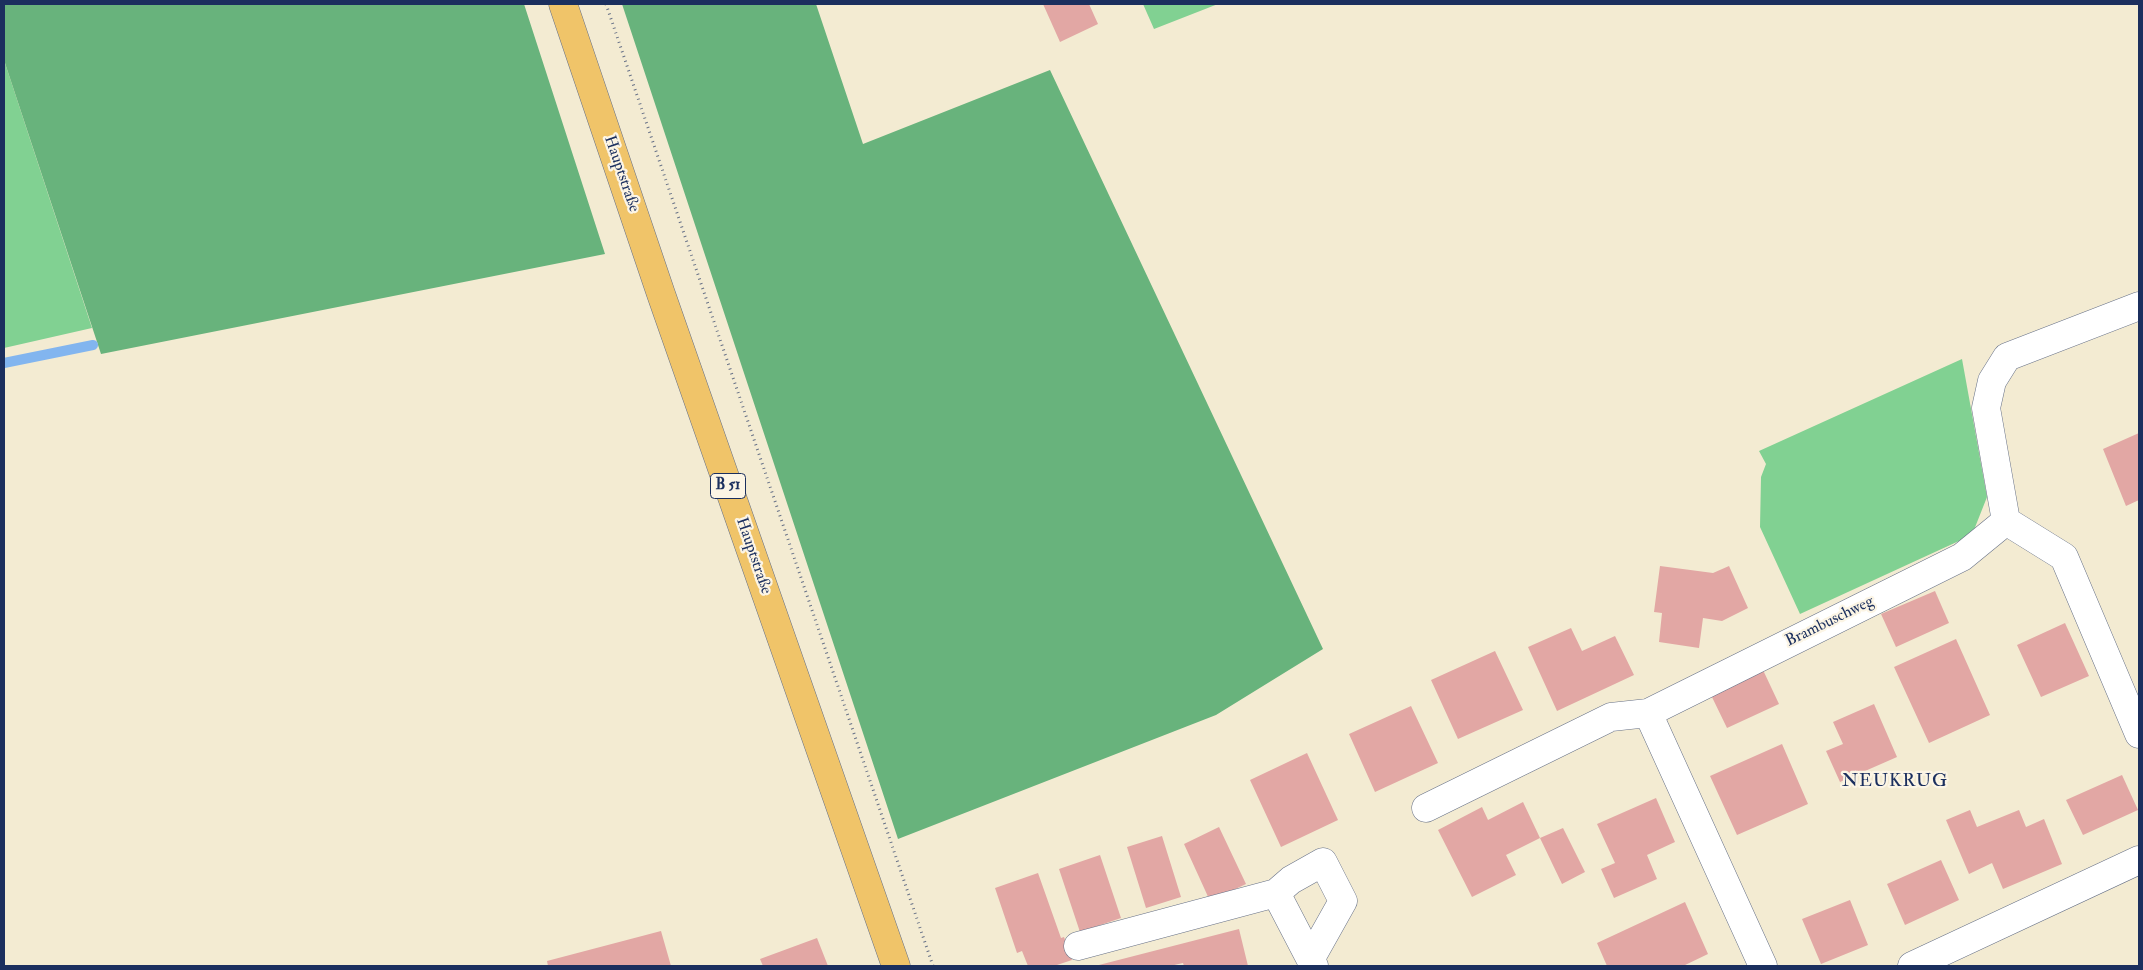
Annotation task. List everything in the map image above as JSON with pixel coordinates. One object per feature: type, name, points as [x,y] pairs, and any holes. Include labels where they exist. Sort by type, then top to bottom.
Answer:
[{"type":"main road","name":"Hauptstraße","points":[[563,4],[661,294],[896,966]]},
{"type":"street","points":[[2139,306],[2007,357],[1992,381],[1986,408],[2006,521],[2064,557],[2139,734]]},
{"type":"street","name":"Brambuschweg","points":[[1426,808],[1611,717],[1648,713],[1962,558],[2006,521]]},
{"type":"street","points":[[1648,713],[1763,966]]},
{"type":"street","points":[[1912,966],[2139,860]]},
{"type":"street","points":[[1078,946],[1276,893],[1291,880],[1323,862],[1343,901],[1312,962]]},
{"type":"street","points":[[1276,893],[1312,962]]},
{"type":"path","points":[[606,4],[932,966]]},
{"type":"green space","points":[[4,4],[524,4],[605,254],[101,354],[4,60]]},
{"type":"green space","points":[[622,4],[816,4],[863,144],[1050,70],[1323,649],[1216,715],[898,839]]},
{"type":"green space","points":[[1143,4],[1218,4],[1154,29]]},
{"type":"green space","points":[[4,60],[92,328],[4,348]]},
{"type":"green space","points":[[1962,359],[1987,497],[1972,535],[1800,614],[1760,527],[1761,477],[1766,464],[1759,451]]},
{"type":"building","points":[[1043,4],[1089,4],[1098,24],[1060,42]]},
{"type":"building","points":[[2139,433],[2139,500],[2126,506],[2103,449]]},
{"type":"building","points":[[1660,566],[1713,573],[1729,566],[1748,608],[1722,621],[1703,618],[1699,648],[1659,642],[1662,613],[1654,612]]},
{"type":"building","points":[[1935,591],[1949,623],[1896,647],[1881,614]]},
{"type":"building","points":[[2065,623],[2089,676],[2041,697],[2017,645]]},
{"type":"building","points":[[1571,628],[1582,651],[1615,636],[1634,675],[1557,711],[1528,647]]},
{"type":"building","points":[[1956,639],[1990,715],[1929,743],[1894,667]]},
{"type":"building","points":[[1495,651],[1523,710],[1458,739],[1431,680]]},
{"type":"building","points":[[1763,670],[1779,704],[1727,728],[1711,695]]},
{"type":"building","points":[[1874,704],[1897,757],[1840,782],[1826,751],[1843,744],[1833,722]]},
{"type":"building","points":[[1411,706],[1438,763],[1375,792],[1349,734]]},
{"type":"building","points":[[1782,744],[1808,804],[1737,835],[1710,776]]},
{"type":"building","points":[[1307,753],[1338,820],[1281,847],[1250,780]]},
{"type":"building","points":[[2122,775],[2138,810],[2083,835],[2066,800]]},
{"type":"building","points":[[1656,798],[1675,842],[1647,855],[1657,879],[1614,898],[1601,869],[1615,863],[1597,824]]},
{"type":"building","points":[[1523,802],[1540,838],[1506,855],[1516,875],[1472,897],[1438,830],[1482,807],[1488,820]]},
{"type":"building","points":[[1970,810],[1977,827],[2019,810],[2026,827],[2044,819],[2062,864],[2003,889],[1992,863],[1969,874],[1946,820]]},
{"type":"building","points":[[1219,827],[1246,884],[1210,901],[1184,844]]},
{"type":"building","points":[[1563,828],[1585,872],[1562,884],[1540,838]]},
{"type":"building","points":[[1162,836],[1181,897],[1146,908],[1127,847]]},
{"type":"building","points":[[1100,855],[1121,918],[1080,932],[1059,869]]},
{"type":"building","points":[[1941,860],[1959,900],[1905,925],[1887,884]]},
{"type":"building","points":[[1038,873],[1061,938],[1064,937],[1072,960],[1054,966],[1028,966],[1022,951],[1017,953],[995,888]]},
{"type":"building","points":[[1850,900],[1868,945],[1821,964],[1802,919]]},
{"type":"building","points":[[1685,902],[1708,954],[1683,966],[1607,966],[1597,943]]},
{"type":"building","points":[[1239,929],[1248,966],[1184,966],[1183,963],[1170,966],[1095,966]]},
{"type":"building","points":[[661,931],[671,966],[548,966],[547,961]]},
{"type":"building","points":[[817,938],[828,966],[763,966],[760,959]]},
{"type":"waterway","points":[[4,363],[93,345]]},
{"type":"district","name":"NEUKRUG","points":[[1895,782]]}]
